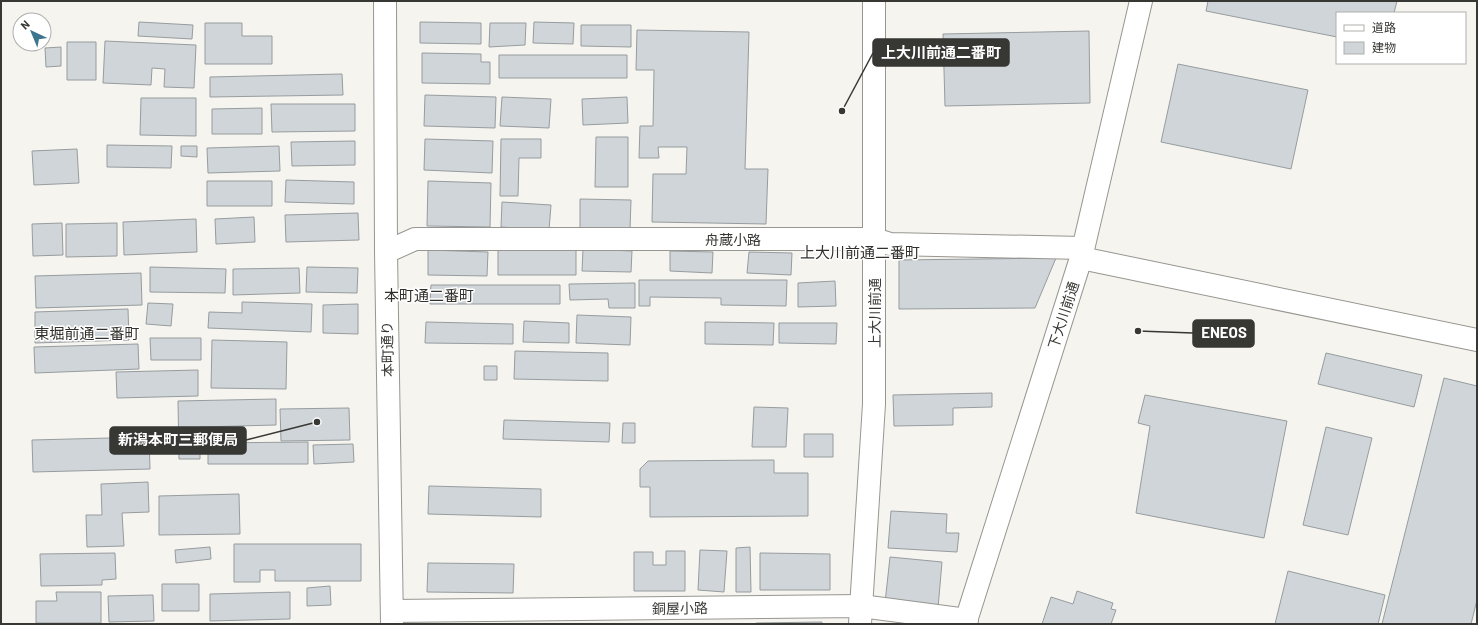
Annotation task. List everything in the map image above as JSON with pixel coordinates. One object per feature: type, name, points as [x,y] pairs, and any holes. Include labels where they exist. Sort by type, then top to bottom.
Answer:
[{"type":"street","name":"本町通り","points":[[386,1],[386,252],[392,617]]},
{"type":"street","name":"上大川前通","points":[[861,615],[874,404],[874,1]]},
{"type":"street","name":"下大川前通","points":[[966,622],[1082,253],[1141,1]]},
{"type":"street","name":"舟蔵小路","points":[[386,252],[415,239],[874,239],[890,244],[1082,253],[1477,340]]},
{"type":"street","name":"銅屋小路","points":[[392,617],[861,615],[966,622]]},
{"type":"building","points":[[1208,1],[1397,1],[1394,12],[1336,12],[1336,37],[1206,11]]},
{"type":"building","points":[[139,22],[193,25],[192,39],[138,36]]},
{"type":"building","points":[[420,22],[481,23],[481,44],[420,43]]},
{"type":"building","points":[[534,22],[574,23],[573,44],[533,43]]},
{"type":"building","points":[[205,23],[242,23],[242,36],[272,36],[272,64],[205,64]]},
{"type":"building","points":[[490,23],[526,23],[525,45],[489,47]]},
{"type":"building","points":[[581,25],[631,25],[631,47],[581,46]]},
{"type":"building","points":[[637,30],[749,32],[745,169],[768,169],[766,224],[652,222],[653,174],[686,174],[687,147],[658,147],[659,158],[639,158],[640,126],[653,126],[654,70],[636,70]]},
{"type":"building","points":[[1089,31],[1090,103],[945,106],[943,34]]},
{"type":"building","points":[[105,41],[196,45],[194,88],[164,87],[165,69],[152,68],[151,85],[103,83]]},
{"type":"building","points":[[67,42],[96,42],[96,80],[67,80]]},
{"type":"building","points":[[61,47],[61,66],[46,67],[45,52],[52,52],[52,48]]},
{"type":"building","points":[[422,53],[481,54],[481,62],[490,62],[490,84],[422,83]]},
{"type":"building","points":[[499,55],[627,55],[627,78],[499,78]]},
{"type":"building","points":[[1178,64],[1308,90],[1291,169],[1161,142]]},
{"type":"building","points":[[342,74],[343,95],[210,97],[210,77]]},
{"type":"building","points":[[425,95],[496,97],[495,128],[424,126]]},
{"type":"building","points":[[502,97],[551,99],[549,128],[500,126]]},
{"type":"building","points":[[627,97],[628,123],[583,125],[582,99]]},
{"type":"building","points":[[141,98],[196,98],[196,136],[140,135]]},
{"type":"building","points":[[271,104],[355,104],[355,131],[272,132]]},
{"type":"building","points":[[262,108],[262,134],[212,134],[212,109]]},
{"type":"building","points":[[596,137],[628,137],[628,187],[595,187]]},
{"type":"building","points":[[425,139],[493,141],[492,173],[424,170]]},
{"type":"building","points":[[501,139],[541,139],[541,158],[519,158],[518,196],[500,196]]},
{"type":"building","points":[[355,141],[355,165],[292,166],[291,142]]},
{"type":"building","points":[[107,145],[172,146],[171,168],[107,167]]},
{"type":"building","points":[[181,146],[197,146],[197,157],[181,156]]},
{"type":"building","points":[[279,146],[280,171],[208,173],[207,148]]},
{"type":"building","points":[[77,149],[79,183],[34,185],[32,151]]},
{"type":"building","points":[[286,180],[354,182],[354,204],[285,202]]},
{"type":"building","points":[[207,181],[272,181],[272,206],[207,206]]},
{"type":"building","points":[[428,181],[491,183],[490,227],[427,226]]},
{"type":"building","points":[[580,199],[631,200],[630,230],[580,229]]},
{"type":"building","points":[[502,202],[551,205],[549,230],[501,227]]},
{"type":"building","points":[[358,213],[359,240],[286,242],[285,215]]},
{"type":"building","points":[[254,217],[255,242],[216,244],[215,219]]},
{"type":"building","points":[[196,219],[197,252],[124,255],[123,222]]},
{"type":"building","points":[[62,223],[63,255],[33,256],[32,224]]},
{"type":"building","points":[[117,223],[117,256],[66,257],[66,224]]},
{"type":"building","points":[[498,249],[576,249],[576,275],[498,275]]},
{"type":"building","points":[[583,249],[632,251],[631,272],[582,271]]},
{"type":"building","points":[[428,250],[488,252],[487,276],[428,275]]},
{"type":"building","points":[[670,251],[713,252],[712,273],[670,271]]},
{"type":"building","points":[[749,252],[792,253],[791,275],[747,273]]},
{"type":"building","points":[[1056,258],[1035,308],[899,309],[899,260]]},
{"type":"building","points":[[150,267],[226,269],[225,293],[150,292]]},
{"type":"building","points":[[307,267],[358,268],[357,293],[306,292]]},
{"type":"building","points":[[299,268],[300,293],[233,295],[233,269]]},
{"type":"building","points":[[141,273],[142,305],[36,308],[35,276]]},
{"type":"building","points":[[639,280],[787,280],[786,306],[721,305],[721,298],[650,297],[650,306],[639,306]]},
{"type":"building","points":[[835,281],[836,306],[798,307],[798,283]]},
{"type":"building","points":[[635,283],[635,308],[609,308],[608,299],[570,300],[569,284]]},
{"type":"building","points":[[431,285],[560,285],[560,304],[430,304]]},
{"type":"building","points":[[242,302],[312,304],[311,332],[208,328],[209,312],[242,313]]},
{"type":"building","points":[[148,303],[173,304],[171,326],[146,324]]},
{"type":"building","points":[[358,304],[358,334],[323,333],[323,305]]},
{"type":"building","points":[[128,309],[129,340],[35,343],[35,312]]},
{"type":"building","points":[[577,315],[631,317],[630,345],[576,343]]},
{"type":"building","points":[[524,321],[569,323],[569,343],[523,342]]},
{"type":"building","points":[[426,322],[513,324],[513,344],[425,343]]},
{"type":"building","points":[[705,322],[774,323],[773,345],[705,344]]},
{"type":"building","points":[[779,323],[837,323],[836,344],[779,343]]},
{"type":"building","points":[[150,338],[201,338],[201,360],[151,360]]},
{"type":"building","points":[[212,340],[287,342],[286,389],[211,388]]},
{"type":"building","points":[[138,344],[139,369],[35,373],[34,347]]},
{"type":"building","points":[[515,351],[608,353],[608,381],[514,379]]},
{"type":"building","points":[[1326,353],[1422,375],[1414,407],[1318,384]]},
{"type":"building","points":[[484,366],[497,366],[497,380],[484,380]]},
{"type":"building","points":[[198,370],[198,396],[117,398],[116,372]]},
{"type":"building","points":[[1444,378],[1477,386],[1477,600],[1471,624],[1382,624]]},
{"type":"building","points":[[992,393],[992,407],[953,408],[953,425],[894,426],[893,395]]},
{"type":"building","points":[[1145,395],[1287,421],[1264,538],[1136,513],[1150,426],[1138,423]]},
{"type":"building","points":[[276,399],[276,425],[200,427],[200,459],[179,459],[178,401]]},
{"type":"building","points":[[754,407],[788,408],[786,447],[752,447]]},
{"type":"building","points":[[349,408],[350,440],[281,441],[280,409]]},
{"type":"building","points":[[504,420],[610,423],[609,442],[503,439]]},
{"type":"building","points":[[623,423],[635,423],[635,443],[622,443]]},
{"type":"building","points":[[1326,427],[1372,438],[1348,535],[1303,525]]},
{"type":"building","points":[[804,434],[833,434],[833,457],[804,457]]},
{"type":"building","points":[[149,437],[150,469],[33,472],[32,440]]},
{"type":"building","points":[[308,442],[308,464],[208,464],[208,443]]},
{"type":"building","points":[[353,444],[354,462],[314,464],[313,445]]},
{"type":"building","points":[[774,460],[774,473],[808,473],[808,516],[650,517],[650,487],[640,487],[640,469],[648,461]]},
{"type":"building","points":[[148,482],[149,512],[122,513],[124,546],[87,547],[86,515],[102,515],[101,484]]},
{"type":"building","points":[[429,486],[541,489],[541,517],[428,514]]},
{"type":"building","points":[[239,494],[240,534],[159,535],[159,496]]},
{"type":"building","points":[[891,511],[947,514],[946,533],[959,533],[957,552],[888,548]]},
{"type":"building","points":[[234,544],[361,544],[361,581],[275,581],[275,570],[260,570],[260,582],[234,582]]},
{"type":"building","points":[[210,547],[211,559],[176,563],[175,550]]},
{"type":"building","points":[[750,547],[751,592],[736,592],[736,548]]},
{"type":"building","points":[[700,550],[727,551],[724,592],[698,590]]},
{"type":"building","points":[[666,551],[685,551],[685,591],[634,591],[634,552],[653,552],[653,565],[666,565]]},
{"type":"building","points":[[115,553],[116,579],[102,580],[102,585],[41,586],[40,554]]},
{"type":"building","points":[[760,553],[830,554],[830,590],[760,590]]},
{"type":"building","points":[[890,557],[942,562],[938,608],[885,603]]},
{"type":"building","points":[[428,563],[514,564],[513,593],[427,592]]},
{"type":"building","points":[[1288,571],[1385,595],[1378,624],[1275,624]]},
{"type":"building","points":[[162,584],[199,584],[199,611],[162,611]]},
{"type":"building","points":[[330,586],[331,605],[307,606],[307,588]]},
{"type":"building","points":[[1077,591],[1113,603],[1111,609],[1116,610],[1111,624],[1042,624],[1051,597],[1073,604]]},
{"type":"building","points":[[56,592],[101,592],[101,623],[36,623],[36,601],[57,601]]},
{"type":"building","points":[[290,592],[290,619],[210,621],[210,594]]},
{"type":"building","points":[[153,595],[154,621],[109,622],[108,596]]},
{"type":"building","points":[[822,622],[822,624],[756,624],[756,623]]},
{"type":"place","name":"上大川前通二番町","points":[[842,111]]},
{"type":"place","name":"ENEOS","points":[[1138,331]]},
{"type":"place","name":"新潟本町三郵便局","points":[[317,422]]},
{"type":"district","name":"上大川前通二番町","points":[[860,252]]},
{"type":"district","name":"本町通二番町","points":[[429,295]]},
{"type":"district","name":"東堀前通二番町","points":[[87,333]]}]
